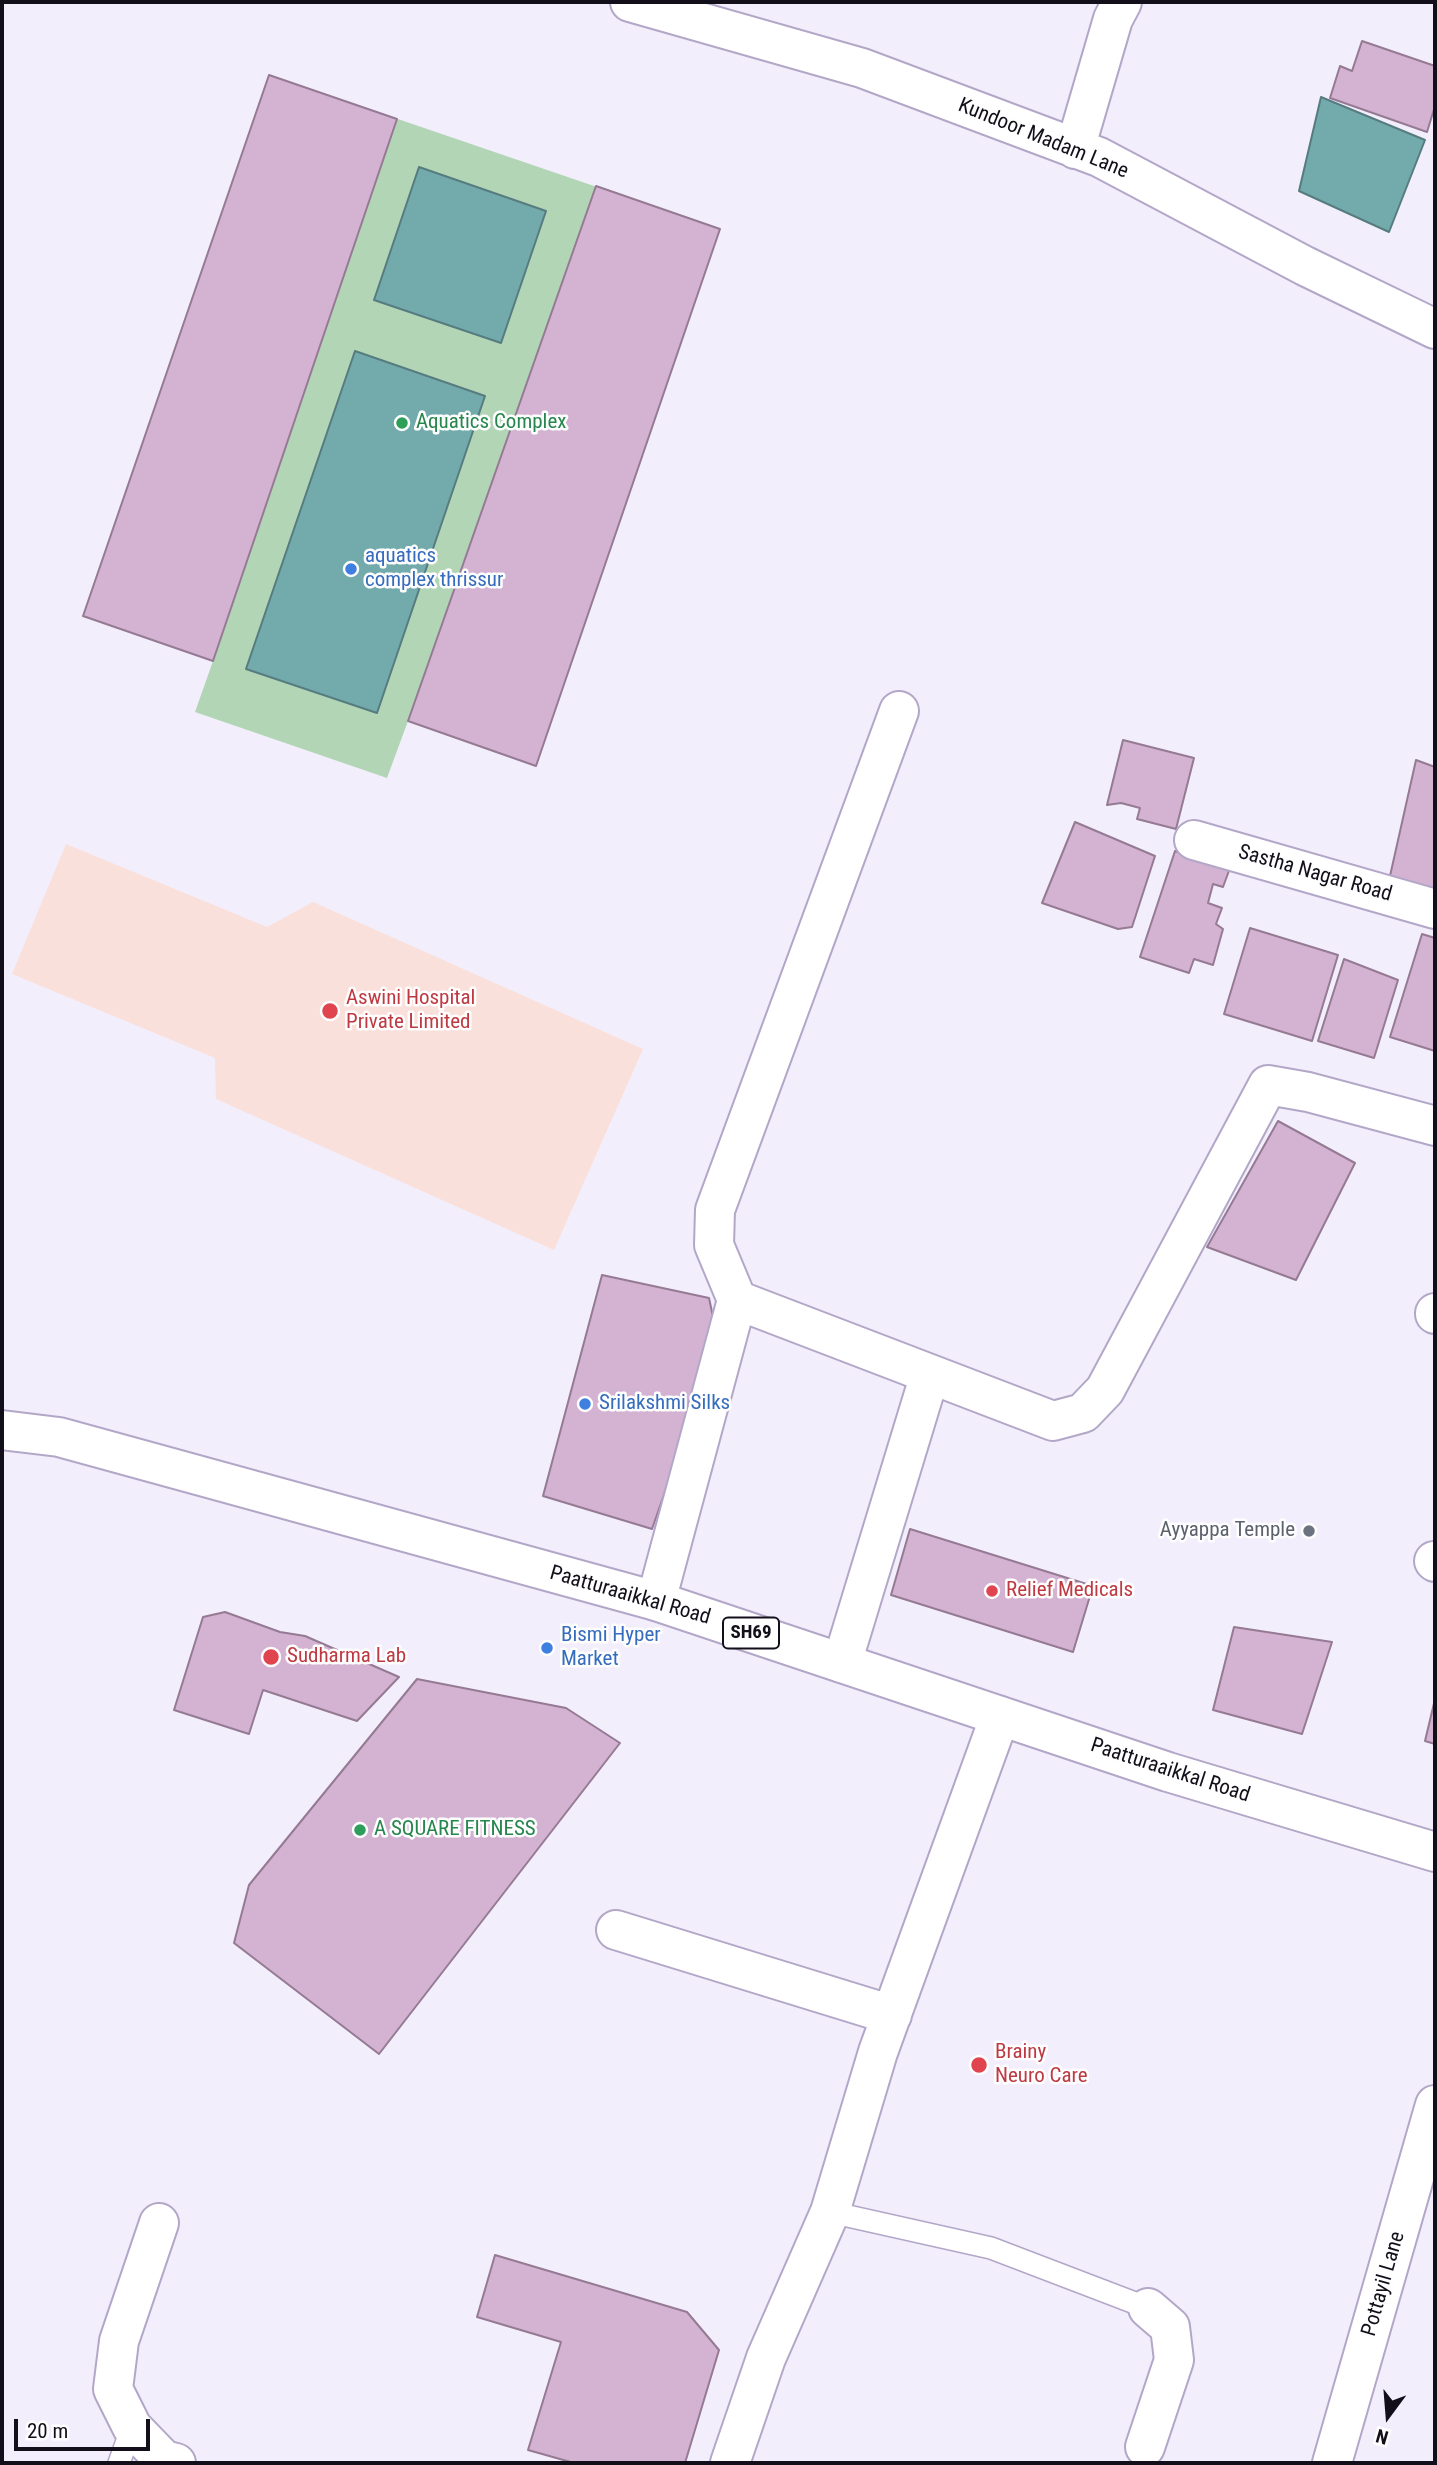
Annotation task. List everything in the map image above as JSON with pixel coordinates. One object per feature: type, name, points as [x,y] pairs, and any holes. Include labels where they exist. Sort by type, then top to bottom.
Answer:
[{"type":"street","name":"Kundoor Madam Lane","points":[[630,2],[862,68],[1099,158],[1306,266],[1435,329]]},
{"type":"street","points":[[1075,149],[1113,19],[1122,2]]},
{"type":"street","points":[[656,1601],[737,1300],[714,1245],[715,1210],[900,711]]},
{"type":"street","name":"Sastha Nagar Road","points":[[1194,840],[1435,909]]},
{"type":"street","points":[[737,1300],[1052,1420],[1083,1413],[1105,1390],[1268,1085],[1308,1092],[1435,1126]]},
{"type":"street","points":[[842,1664],[930,1374]]},
{"type":"street","name":"SH69","points":[[2,1409],[59,1437]]},
{"type":"street","name":"SH69","points":[[2,1430],[59,1437]]},
{"type":"street","name":"Paatturaaikkal Road","points":[[59,1437],[656,1601],[1168,1772],[1435,1852]]},
{"type":"street","points":[[730,2463],[766,2358],[830,2212],[892,2015],[1000,1716]]},
{"type":"street","points":[[616,1930],[892,2015]]},
{"type":"street","name":"Pottayil Lane","points":[[1332,2463],[1435,2105]]},
{"type":"street","points":[[159,2223],[119,2341],[113,2389],[132,2427],[164,2459],[176,2463]]},
{"type":"street","points":[[1145,2448],[1174,2360],[1170,2327],[1148,2308]]},
{"type":"lane","points":[[830,2212],[991,2248],[1148,2308]]},
{"type":"lane","points":[[119,2463],[132,2427]]},
{"type":"shaded area","name":"Aquatics Complex","points":[[269,75],[720,229],[536,766],[408,721],[387,778],[195,712],[213,661],[83,616]]},
{"type":"shaded area","points":[[1321,97],[1425,140],[1389,232],[1299,191]]},
{"type":"shaded area","points":[[419,167],[546,211],[501,343],[374,300]]},
{"type":"shaded area","points":[[355,351],[485,396],[377,713],[246,669]]},
{"type":"shaded area","name":"Aswini Hospital Private Limited","points":[[66,844],[267,927],[313,902],[643,1049],[554,1250],[216,1099],[215,1058],[12,974]]},
{"type":"building","points":[[1362,41],[1435,66],[1435,106],[1427,132],[1330,98],[1340,66],[1352,71]]},
{"type":"building","points":[[269,75],[397,119],[213,661],[83,616]]},
{"type":"building","points":[[596,186],[720,229],[536,766],[408,721]]},
{"type":"building","points":[[1123,740],[1194,758],[1176,829],[1137,819],[1140,808],[1121,803],[1107,805]]},
{"type":"building","points":[[1416,760],[1435,767],[1435,891],[1390,876]]},
{"type":"building","points":[[1075,822],[1155,856],[1132,927],[1118,929],[1042,903]]},
{"type":"building","points":[[1175,851],[1230,868],[1223,887],[1213,884],[1208,903],[1222,908],[1216,924],[1223,929],[1213,965],[1194,959],[1189,973],[1140,957]]},
{"type":"building","points":[[1250,928],[1338,955],[1312,1041],[1224,1014]]},
{"type":"building","points":[[1422,934],[1435,938],[1435,1051],[1390,1037]]},
{"type":"building","points":[[1344,959],[1398,980],[1374,1058],[1318,1041]]},
{"type":"building","points":[[1278,1121],[1355,1163],[1296,1280],[1207,1247]]},
{"type":"building","points":[[602,1275],[709,1298],[718,1340],[652,1529],[543,1496]]},
{"type":"building","name":"Relief Medicals","points":[[910,1529],[1093,1586],[1073,1652],[891,1595]]},
{"type":"building","name":"Sudharma Lab","points":[[225,1612],[280,1632],[305,1636],[399,1677],[357,1721],[263,1690],[249,1734],[174,1710],[203,1617]]},
{"type":"building","points":[[1234,1627],[1332,1642],[1302,1734],[1213,1710]]},
{"type":"building","points":[[417,1679],[566,1708],[620,1743],[379,2054],[234,1943],[249,1885]]},
{"type":"building","points":[[1435,1699],[1435,1744],[1425,1741]]},
{"type":"building","points":[[495,2255],[687,2312],[719,2350],[685,2463],[574,2463],[528,2450],[561,2342],[477,2317]]},
{"type":"place","name":"Aquatics Complex","points":[[402,423]]},
{"type":"place","name":"aquatics complex thrissur","points":[[351,569]]},
{"type":"place","name":"Aswini Hospital Private Limited","points":[[330,1011]]},
{"type":"place","name":"Srilakshmi Silks","points":[[585,1404]]},
{"type":"place","name":"Ayyappa Temple","points":[[1309,1531]]},
{"type":"place","name":"Relief Medicals","points":[[992,1591]]},
{"type":"place","name":"Bismi Hyper Market","points":[[547,1648]]},
{"type":"place","name":"Sudharma Lab","points":[[271,1657]]},
{"type":"place","name":"A SQUARE FITNESS","points":[[360,1830]]},
{"type":"place","name":"Brainy Neuro Care","points":[[979,2065]]}]
